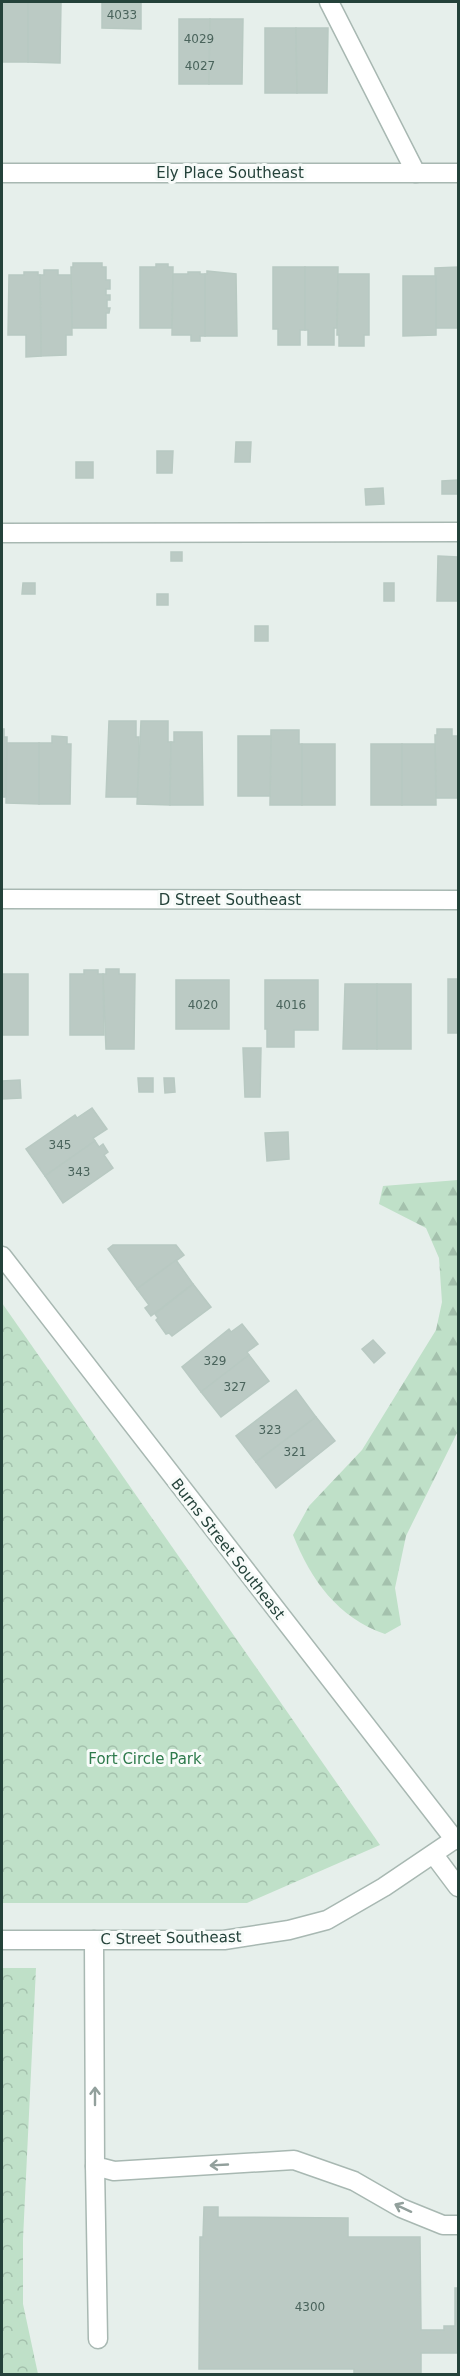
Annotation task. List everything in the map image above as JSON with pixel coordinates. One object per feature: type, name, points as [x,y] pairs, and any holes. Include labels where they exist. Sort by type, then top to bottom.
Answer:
[{"type":"street","points":[[329,2],[416,173]]},
{"type":"street","name":"Ely Place Southeast","points":[[2,173],[459,173]]},
{"type":"street","points":[[2,533],[459,532]]},
{"type":"street","name":"D Street Southeast","points":[[2,899],[459,900]]},
{"type":"street","name":"Burns Street Southeast","points":[[2,1256],[457,1839]]},
{"type":"street","name":"C Street Southeast","points":[[2,1940],[224,1940],[289,1930],[327,1920],[384,1887],[457,1839]]},
{"type":"street","points":[[434,1855],[459,1887]]},
{"type":"street","points":[[94,1940],[98,2339]]},
{"type":"street","points":[[95,2166],[114,2171],[294,2160],[354,2181],[401,2208],[443,2225],[459,2226]]},
{"type":"green space","points":[[458,1180],[458,1431],[406,1536],[395,1588],[401,1625],[385,1634],[368,1627],[340,1608],[308,1567],[293,1535],[309,1506],[362,1450],[436,1330],[442,1302],[439,1258],[426,1228],[379,1204],[383,1186]]},
{"type":"green space","name":"Fort Circle Park","points":[[2,1303],[380,1845],[247,1903],[2,1903]]},
{"type":"green space","points":[[2,1968],[36,1968],[23,2239],[23,2304],[38,2374],[2,2374]]},
{"type":"building","points":[[2,2],[28,2],[28,62],[2,62]]},
{"type":"building","points":[[28,2],[61,2],[60,63],[28,62]]},
{"type":"building","points":[[102,2],[141,2],[141,29],[102,28]]},
{"type":"building","points":[[179,19],[210,19],[209,84],[179,84]]},
{"type":"building","points":[[210,19],[243,19],[242,84],[209,84]]},
{"type":"building","points":[[265,28],[296,28],[297,93],[265,93]]},
{"type":"building","points":[[296,28],[328,28],[327,93],[297,93]]},
{"type":"building","points":[[73,263],[102,263],[102,267],[106,267],[106,280],[110,280],[110,289],[106,289],[106,295],[110,295],[107,308],[110,308],[109,313],[106,313],[106,328],[72,328],[71,267]]},
{"type":"building","points":[[156,264],[168,264],[168,267],[173,267],[172,328],[140,328],[140,267],[156,267]]},
{"type":"building","points":[[273,267],[305,267],[305,330],[300,330],[300,345],[278,345],[278,329],[273,329]]},
{"type":"building","points":[[305,267],[338,267],[337,328],[334,328],[334,345],[308,345],[308,330],[305,330]]},
{"type":"building","points":[[458,267],[458,328],[436,328],[435,268]]},
{"type":"building","points":[[44,270],[58,270],[58,275],[71,275],[72,335],[66,335],[66,355],[41,356],[40,275],[44,275]]},
{"type":"building","points":[[207,271],[236,274],[237,336],[205,336],[205,274]]},
{"type":"building","points":[[24,272],[38,272],[40,275],[41,356],[26,357],[26,335],[8,335],[9,275],[24,275]]},
{"type":"building","points":[[188,272],[205,274],[205,336],[200,336],[200,341],[191,341],[191,335],[172,335],[173,274],[188,274]]},
{"type":"building","points":[[338,274],[369,274],[369,335],[364,335],[364,346],[339,346],[339,335],[337,335]]},
{"type":"building","points":[[403,276],[436,276],[436,335],[403,336]]},
{"type":"building","points":[[236,442],[251,442],[250,462],[235,462]]},
{"type":"building","points":[[157,451],[173,451],[172,473],[157,473]]},
{"type":"building","points":[[76,462],[93,462],[93,478],[76,478]]},
{"type":"building","points":[[458,480],[458,494],[442,494],[442,481]]},
{"type":"building","points":[[383,488],[384,504],[366,505],[365,489]]},
{"type":"building","points":[[171,552],[182,552],[182,561],[171,561]]},
{"type":"building","points":[[438,556],[458,557],[458,601],[437,601]]},
{"type":"building","points":[[23,583],[35,583],[35,594],[22,594]]},
{"type":"building","points":[[384,583],[394,583],[394,601],[384,601]]},
{"type":"building","points":[[157,594],[168,594],[168,605],[157,605]]},
{"type":"building","points":[[255,626],[268,626],[268,641],[255,641]]},
{"type":"building","points":[[109,721],[136,721],[136,737],[139,737],[138,797],[106,797]]},
{"type":"building","points":[[141,721],[168,721],[168,742],[171,742],[170,805],[137,804]]},
{"type":"building","points":[[2,729],[4,729],[4,737],[7,737],[6,797],[2,797]]},
{"type":"building","points":[[437,729],[452,729],[452,736],[458,736],[458,798],[436,798],[435,735],[437,735]]},
{"type":"building","points":[[271,730],[299,730],[299,744],[302,744],[302,805],[270,805]]},
{"type":"building","points":[[174,732],[202,732],[203,805],[170,805],[171,742],[174,742]]},
{"type":"building","points":[[52,736],[67,737],[67,744],[71,744],[70,804],[39,804],[39,743],[52,743]]},
{"type":"building","points":[[238,736],[271,736],[270,796],[238,796]]},
{"type":"building","points":[[7,743],[39,743],[39,804],[6,803]]},
{"type":"building","points":[[302,744],[335,744],[335,805],[302,805]]},
{"type":"building","points":[[371,744],[402,744],[402,805],[371,805]]},
{"type":"building","points":[[402,744],[435,744],[436,805],[402,805]]},
{"type":"building","points":[[106,969],[119,969],[119,974],[135,974],[134,1049],[106,1049],[103,974],[106,974]]},
{"type":"building","points":[[84,970],[98,970],[98,974],[103,974],[104,1035],[70,1035],[70,974],[84,974]]},
{"type":"building","points":[[2,974],[28,974],[28,1035],[2,1035]]},
{"type":"building","points":[[448,979],[458,979],[458,1033],[448,1033]]},
{"type":"building","points":[[176,980],[229,980],[229,1029],[176,1029]]},
{"type":"building","points":[[265,980],[318,980],[318,1030],[294,1030],[294,1047],[267,1047]]},
{"type":"building","points":[[345,984],[377,984],[377,1049],[343,1049]]},
{"type":"building","points":[[377,984],[411,984],[411,1049],[377,1049]]},
{"type":"building","points":[[243,1048],[261,1048],[260,1097],[245,1097]]},
{"type":"building","points":[[138,1078],[153,1078],[153,1092],[139,1092]]},
{"type":"building","points":[[164,1078],[174,1078],[175,1092],[165,1093]]},
{"type":"building","points":[[20,1080],[21,1098],[2,1099],[2,1081]]},
{"type":"building","points":[[92,1108],[107,1129],[93,1138],[95,1141],[45,1176],[26,1149],[75,1115],[77,1118]]},
{"type":"building","points":[[288,1132],[289,1159],[267,1161],[265,1133]]},
{"type":"building","points":[[95,1141],[99,1147],[103,1144],[108,1152],[104,1155],[113,1168],[63,1203],[45,1176]]},
{"type":"building","points":[[113,1245],[176,1245],[184,1255],[137,1289],[108,1249]]},
{"type":"building","points":[[176,1260],[193,1284],[151,1316],[145,1308],[149,1305],[137,1289]]},
{"type":"building","points":[[193,1284],[211,1307],[172,1336],[169,1333],[166,1334],[156,1320],[158,1318],[155,1314]]},
{"type":"building","points":[[242,1324],[258,1344],[247,1352],[249,1355],[201,1392],[182,1367],[229,1329],[231,1332]]},
{"type":"building","points":[[373,1340],[385,1353],[374,1363],[362,1349]]},
{"type":"building","points":[[249,1355],[269,1381],[221,1417],[201,1392]]},
{"type":"building","points":[[296,1390],[316,1417],[256,1462],[236,1436]]},
{"type":"building","points":[[316,1417],[335,1441],[276,1488],[256,1462]]},
{"type":"building","points":[[204,2207],[218,2207],[218,2217],[348,2218],[348,2237],[420,2237],[421,2330],[444,2330],[444,2326],[455,2326],[455,2288],[458,2288],[458,2353],[421,2353],[421,2374],[354,2374],[354,2369],[199,2369],[200,2237],[203,2237]]}]
